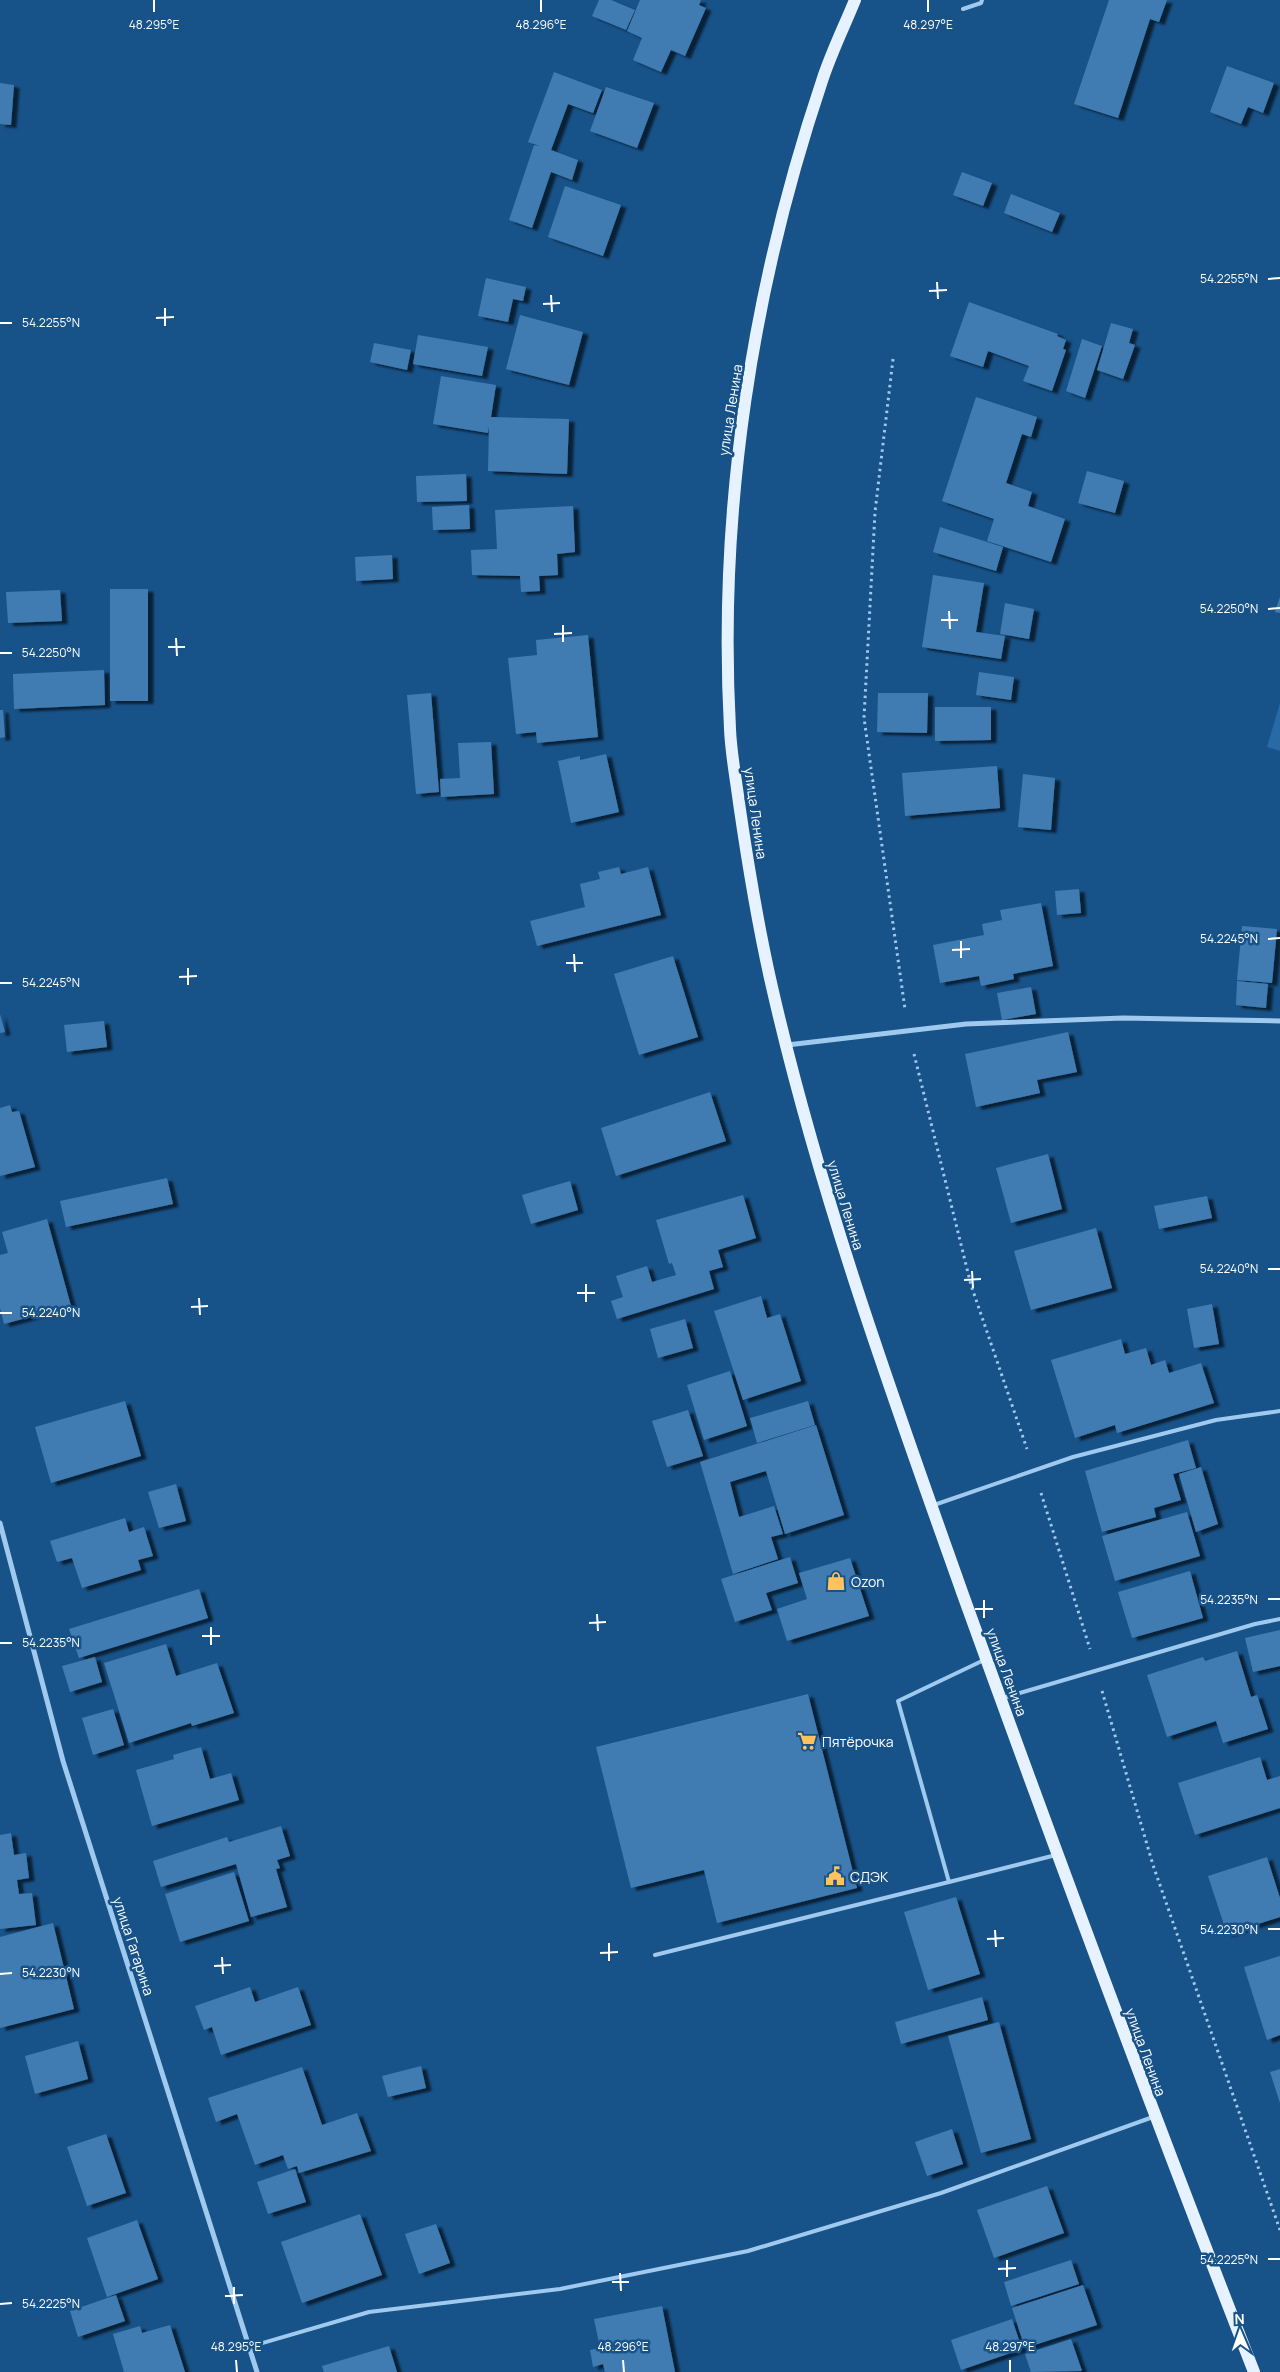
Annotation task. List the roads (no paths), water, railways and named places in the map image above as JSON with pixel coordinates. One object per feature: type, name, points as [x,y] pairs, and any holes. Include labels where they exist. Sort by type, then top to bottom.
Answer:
[{"type":"main road","name":"улица Ленина","points":[[854,0],[823,77],[792,182],[764,294],[738,441],[727,584],[730,734],[756,914],[784,1046],[826,1195],[932,1506],[1000,1698],[1154,2117],[1254,2372]]},
{"type":"street","points":[[784,1046],[966,1024],[1123,1018],[1280,1021]]},
{"type":"street","name":"улица Гагарина","points":[[0,1523],[63,1761],[256,2372]]},
{"type":"lane","points":[[963,9],[981,3],[982,0]]},
{"type":"lane","points":[[932,1506],[1073,1457],[1216,1420],[1280,1411]]},
{"type":"lane","points":[[1000,1698],[1255,1624],[1280,1619]]},
{"type":"lane","points":[[948,1882],[898,1701],[986,1659]]},
{"type":"lane","points":[[655,1955],[1058,1855]]},
{"type":"lane","points":[[249,2347],[369,2312],[560,2289],[748,2251],[941,2193],[1154,2117]]},
{"type":"place","name":"Ozon","points":[[836,1581]]},
{"type":"place","name":"Пятёрочка","points":[[807,1741]]},
{"type":"place","name":"СДЭК","points":[[835,1876]]}]
